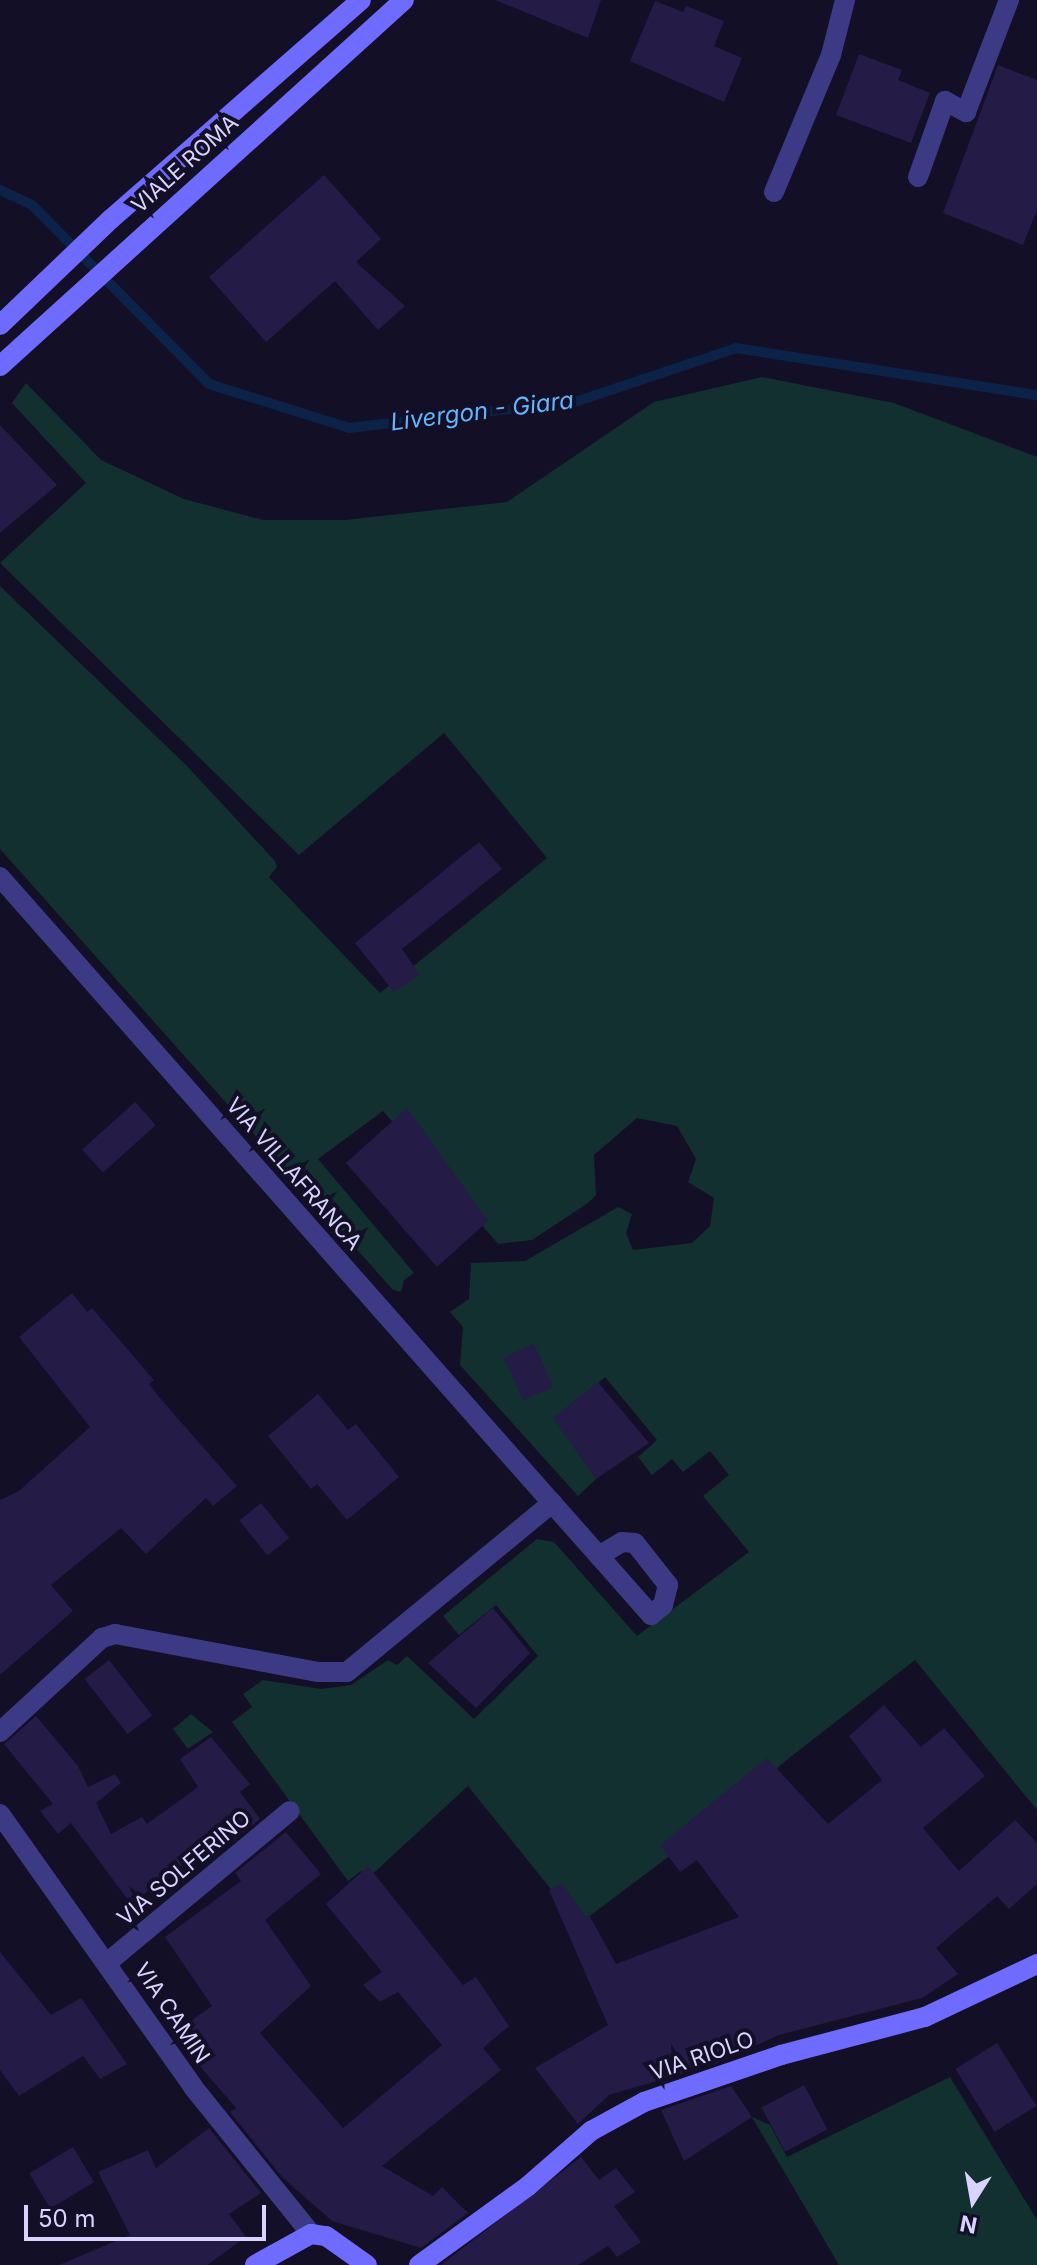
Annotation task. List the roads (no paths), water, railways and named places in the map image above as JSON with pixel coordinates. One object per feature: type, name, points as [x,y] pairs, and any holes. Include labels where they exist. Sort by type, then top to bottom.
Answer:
[{"type":"main road","name":"VIALE ROMA","points":[[0,325],[111,219],[361,0]]},
{"type":"main road","name":"VIALE ROMA","points":[[0,366],[404,0]]},
{"type":"main road","points":[[263,86],[283,108]]},
{"type":"main road","points":[[185,154],[206,177]]},
{"type":"main road","name":"VIA RIOLO","points":[[419,2265],[528,2186],[591,2131],[644,2102],[781,2055],[925,2017],[1037,1964]]},
{"type":"main road","points":[[255,2265],[311,2234],[333,2240],[367,2265]]},
{"type":"street","points":[[774,192],[831,55],[845,0]]},
{"type":"street","points":[[918,177],[945,101],[966,112],[1009,0]]},
{"type":"street","name":"VIA VILLAFRANCA","points":[[0,877],[599,1556]]},
{"type":"street","points":[[0,1732],[102,1638],[115,1634],[318,1672],[347,1672],[552,1503]]},
{"type":"street","name":"VIA SOLFERINO","points":[[108,1962],[290,1811]]},
{"type":"street","name":"VIA CAMIN","points":[[0,1814],[108,1962],[193,2087],[311,2234]]},
{"type":"waterway","name":"Livergon - Giara","points":[[0,190],[32,205],[209,384],[349,428],[578,401],[736,348],[1037,395]]}]
